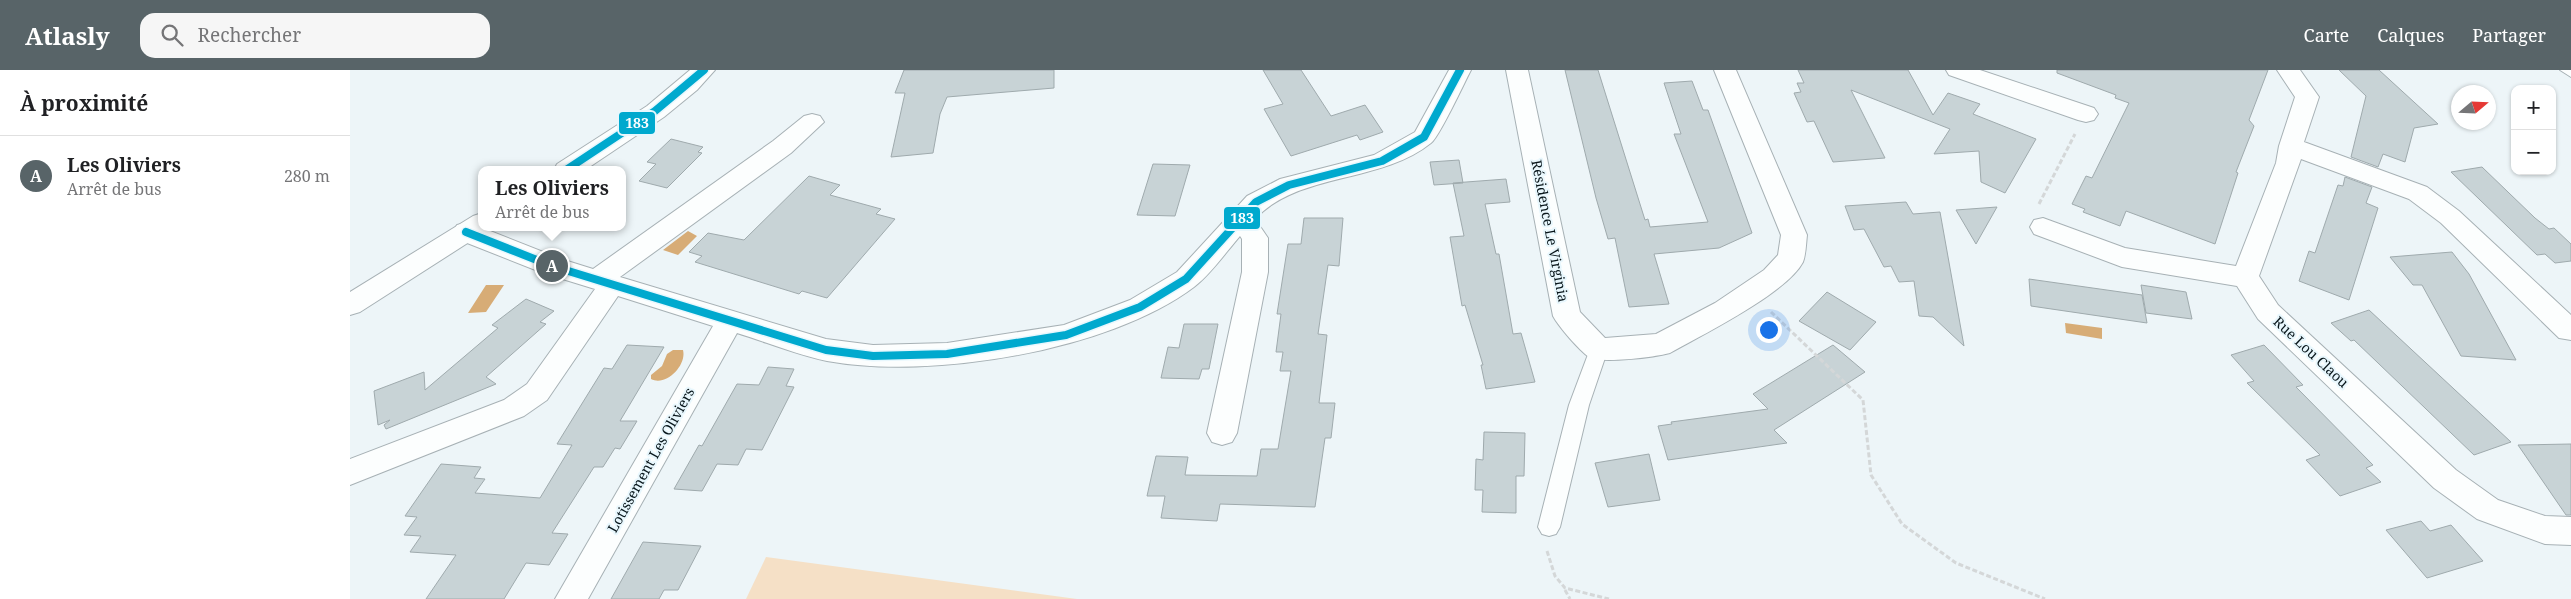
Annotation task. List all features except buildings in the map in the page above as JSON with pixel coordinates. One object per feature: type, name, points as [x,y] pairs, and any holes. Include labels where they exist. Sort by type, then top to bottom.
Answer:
[{"type":"street","points":[[572,166],[611,142],[686,88],[704,70]]},
{"type":"street","points":[[482,231],[552,266],[826,350],[873,356],[947,354],[1066,335],[1140,307],[1186,279],[1256,202],[1289,185],[1382,162],[1424,137],[1460,70]]},
{"type":"street","name":"Résidence Le Virginia","points":[[1517,70],[1567,316],[1599,349]]},
{"type":"street","points":[[1599,349],[1660,345],[1725,310],[1774,278],[1791,259],[1794,235],[1725,70]]},
{"type":"street","points":[[1957,70],[2086,114]]},
{"type":"street","points":[[2043,227],[2122,257],[2246,277],[2288,163],[2291,146],[2308,97],[2288,70]]},
{"type":"street","points":[[350,472],[514,408],[537,392],[605,282],[812,122]]},
{"type":"street","points":[[2291,146],[2418,193],[2450,218],[2569,330]]},
{"type":"street","points":[[1222,433],[1255,272],[1255,238],[1241,218]]},
{"type":"street","points":[[350,305],[474,227]]},
{"type":"street","name":"Rue Lou Claou","points":[[2246,277],[2268,312],[2445,479],[2488,510],[2545,530],[2571,531]]},
{"type":"street","name":"Lotissement Les Oliviers","points":[[572,599],[730,320]]},
{"type":"lane","points":[[1549,527],[1579,405],[1599,349]]},
{"type":"path","points":[[2043,227],[2035,212],[2086,114]]},
{"type":"path","points":[[1751,293],[1863,400],[1871,475],[1902,524],[1956,562],[2045,599]]},
{"type":"path","points":[[1549,527],[1546,546],[1552,576],[1565,590],[1570,599]]},
{"type":"path","points":[[1565,590],[1607,597],[1609,599]]},
{"type":"shaded area","points":[[688,231],[697,236],[678,255],[663,250]]},
{"type":"shaded area","points":[[486,285],[504,285],[486,312],[468,313]]},
{"type":"shaded area","points":[[2065,323],[2102,328],[2102,339],[2066,333]]},
{"type":"shaded area","points":[[673,350],[683,350],[682,362],[679,368],[663,380],[651,379],[651,375],[662,366],[667,354]]},
{"type":"shaded area","points":[[766,557],[1077,599],[746,599]]},
{"type":"transit line","name":"183","points":[[572,166],[655,111],[704,70]]},
{"type":"transit line","name":"183","points":[[466,232],[552,266],[826,350],[873,356],[947,354],[1066,335],[1140,307],[1186,279],[1256,202],[1289,185],[1382,161],[1424,137],[1460,70]]},
{"type":"place","name":"Les Oliviers","points":[[552,266]]}]
